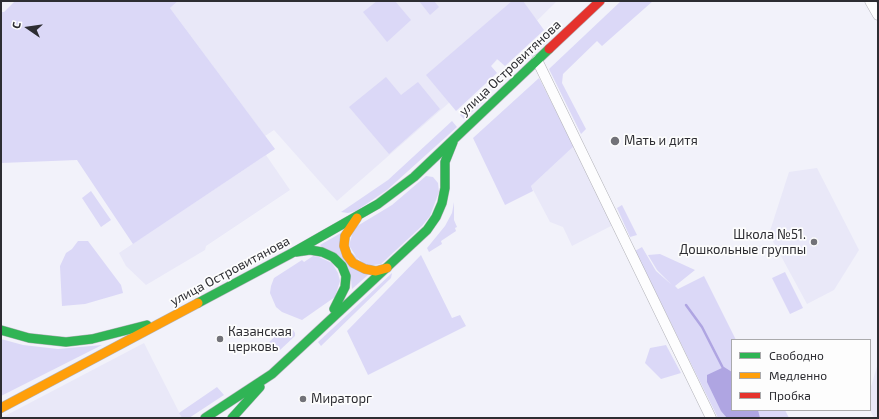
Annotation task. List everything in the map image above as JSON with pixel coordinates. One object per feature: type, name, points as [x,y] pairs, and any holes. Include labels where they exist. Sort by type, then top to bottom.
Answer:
[{"type":"main road","name":"улица Островитянова","points":[[1,408],[292,253],[360,215],[398,190],[414,177],[600,1]]},
{"type":"main road","name":"улица Островитянова","points":[[205,418],[272,374],[324,324],[427,230],[436,217],[445,195],[445,162],[450,146],[456,137]]},
{"type":"main road","points":[[414,177],[425,170],[435,172],[444,190],[442,202]]},
{"type":"main road","points":[[360,215],[352,223],[345,236],[344,246],[347,255],[356,266],[365,269],[376,271],[387,267]]},
{"type":"main road","points":[[292,253],[310,250],[322,252],[333,257],[344,271],[346,282],[343,293],[324,324]]},
{"type":"main road","points":[[1,330],[47,341],[78,341],[92,339],[168,319]]},
{"type":"main road","points":[[232,418],[272,374]]},
{"type":"street","points":[[870,1],[878,15]]},
{"type":"street","points":[[537,60],[710,418]]},
{"type":"shaded area","points":[[15,1],[178,1],[170,8],[275,149],[133,244],[77,160],[1,163],[1,12],[4,12]]},
{"type":"shaded area","points":[[178,1],[557,1],[491,66],[337,201],[274,130],[265,136],[170,8]]},
{"type":"shaded area","points":[[377,1],[395,1],[411,20],[387,42],[363,12]]},
{"type":"shaded area","points":[[419,1],[434,1],[439,7],[430,15]]},
{"type":"shaded area","points":[[512,1],[523,1],[544,30],[505,66],[497,59],[491,66],[497,73],[456,111],[426,75]]},
{"type":"shaded area","points":[[621,1],[653,1],[602,46],[597,41],[563,74],[562,83],[586,129],[581,134],[549,69]]},
{"type":"shaded area","points":[[548,33],[547,42],[519,67],[516,66],[506,75],[504,72]]},
{"type":"shaded area","points":[[386,77],[401,95],[418,82],[440,109],[389,154],[349,107]]},
{"type":"shaded area","points":[[539,78],[574,146],[531,186],[533,191],[505,205],[473,138]]},
{"type":"shaded area","points":[[478,97],[483,102],[464,119],[460,115]]},
{"type":"shaded area","points":[[452,121],[457,127],[387,190],[356,211],[348,213],[341,212],[388,180]]},
{"type":"shaded area","points":[[574,146],[613,225],[572,246],[563,227],[550,222],[531,186]]},
{"type":"shaded area","points":[[266,155],[290,190],[206,246],[205,250],[146,285],[126,266],[119,253]]},
{"type":"shaded area","name":"Школа №51. Дошкольные группы","points":[[817,168],[859,250],[834,290],[807,304],[769,234],[789,172]]},
{"type":"shaded area","points":[[426,176],[433,177],[438,183],[439,192],[430,216],[422,226],[381,264],[366,266],[348,249],[354,228],[392,205]]},
{"type":"shaded area","points":[[91,191],[111,220],[101,227],[82,198]]},
{"type":"shaded area","points":[[454,202],[454,220],[457,227],[455,228],[456,231],[441,241],[442,244],[429,252],[427,248],[445,226],[452,213]]},
{"type":"shaded area","points":[[622,205],[637,235],[630,237],[617,208]]},
{"type":"shaded area","points":[[341,233],[368,275],[352,289],[351,279],[320,245]]},
{"type":"shaded area","points":[[78,241],[88,241],[121,285],[123,293],[85,304],[62,306],[60,266],[66,253],[72,249]]},
{"type":"shaded area","points":[[642,247],[656,271],[672,285],[657,270],[648,255],[660,254],[695,270],[675,286],[678,289],[704,276],[736,339],[731,339],[731,411],[786,411],[789,418],[718,418],[635,251]]},
{"type":"shaded area","points":[[421,255],[452,318],[460,315],[466,326],[368,375],[347,331]]},
{"type":"shaded area","points":[[313,256],[332,263],[338,273],[340,281],[335,297],[302,320],[282,312],[276,307],[270,293],[271,286],[274,278],[302,260],[304,262]]},
{"type":"shaded area","points":[[785,272],[803,308],[790,314],[772,278]]},
{"type":"shaded area","points":[[392,273],[391,278],[321,346],[318,342]]},
{"type":"shaded area","points":[[293,330],[295,336],[280,350],[276,351],[269,342],[281,331]]},
{"type":"shaded area","points":[[1,339],[23,345],[58,349],[102,345],[1,396]]},
{"type":"shaded area","points":[[144,343],[182,418],[1,418]]},
{"type":"shaded area","points":[[666,345],[681,373],[661,379],[645,363],[650,348]]},
{"type":"shaded area","points":[[878,363],[878,418],[874,418],[870,411],[871,387]]},
{"type":"shaded area","points":[[724,367],[731,371],[731,411],[758,411],[760,418],[727,418],[721,411],[707,382],[707,375]]},
{"type":"shaded area","points":[[217,387],[224,395],[189,418],[182,418],[179,413]]},
{"type":"waterway","points":[[686,305],[702,327],[724,370]]},
{"type":"traffic: fast","points":[[198,303],[292,253],[378,204],[414,177],[549,49]]},
{"type":"traffic: fast","points":[[205,418],[272,374],[427,230],[436,217],[442,203],[445,188],[445,162],[453,142]]},
{"type":"traffic: fast","points":[[296,252],[310,250],[322,252],[333,257],[342,266],[346,276],[345,287],[334,309]]},
{"type":"traffic: fast","points":[[1,330],[29,338],[66,342],[92,339],[147,325]]},
{"type":"traffic: fast","points":[[232,418],[260,387]]},
{"type":"traffic: slow","points":[[357,218],[345,236],[344,246],[347,255],[353,263],[365,269],[376,271],[387,268]]},
{"type":"traffic: slow","points":[[1,408],[198,303]]},
{"type":"traffic: jam","points":[[549,49],[600,1]]},
{"type":"place","name":"Мать и дитя","points":[[615,141]]},
{"type":"place","name":"Школа №51. Дошкольные группы","points":[[814,242]]},
{"type":"place","name":"Казанская церковь","points":[[220,339]]},
{"type":"place","name":"Мираторг","points":[[303,399]]}]
